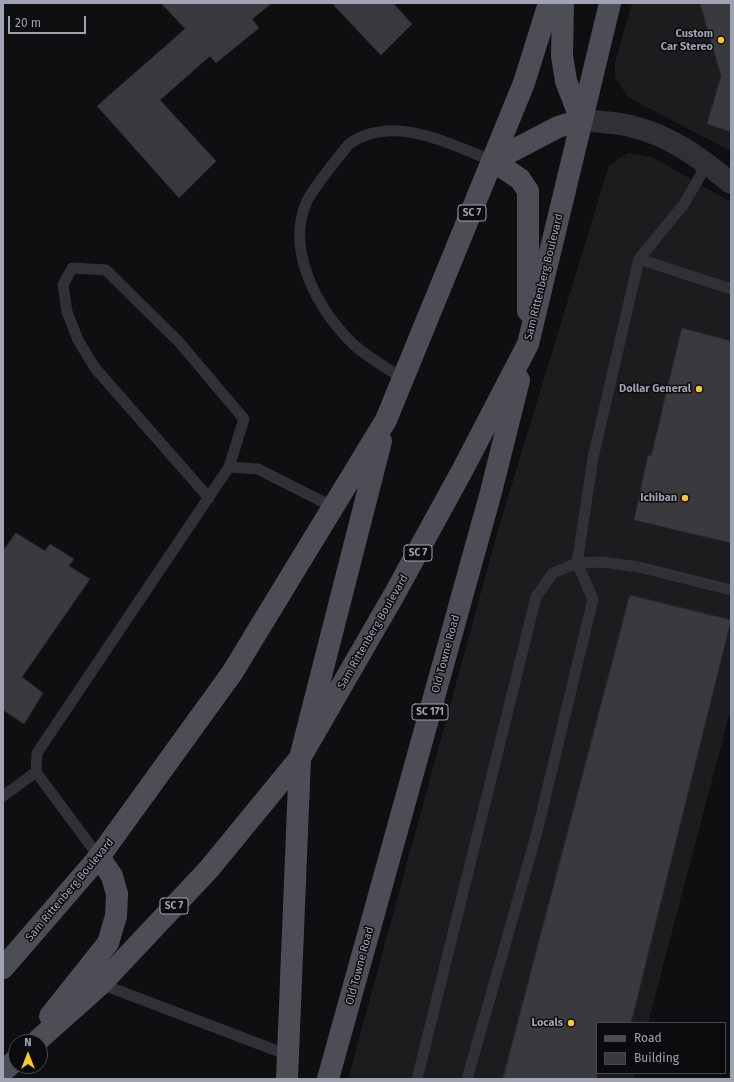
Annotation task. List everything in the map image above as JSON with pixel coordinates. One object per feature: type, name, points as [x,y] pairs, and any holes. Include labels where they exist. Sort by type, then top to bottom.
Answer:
[{"type":"main road","name":"Sam Rittenberg Boulevard","points":[[3,968],[100,857],[232,673],[386,420],[524,83],[549,3]]},
{"type":"main road","points":[[528,344],[528,191],[520,179],[493,161],[558,127],[582,120],[566,81],[562,56],[563,3]]},
{"type":"main road","name":"Sam Rittenberg Boulevard","points":[[45,1034],[101,984],[209,869],[300,758],[398,588],[463,469],[528,344],[610,3]]},
{"type":"main road","name":"Old Towne Road","points":[[328,1079],[491,492],[528,344]]},
{"type":"main road","points":[[287,1079],[300,758],[350,570],[386,420]]},
{"type":"main road","points":[[35,1034],[108,943],[116,916],[117,894],[112,876],[100,857]]},
{"type":"street","points":[[582,120],[630,126],[668,138],[731,182]]},
{"type":"lane","points":[[403,379],[350,342],[336,325],[310,281],[303,261],[301,240],[301,226],[308,200],[349,144],[357,138],[369,134],[393,131],[416,133],[493,161]]},
{"type":"lane","points":[[468,1079],[537,832],[593,599],[577,563],[593,458],[639,259],[684,204],[707,164]]},
{"type":"lane","points":[[639,259],[731,289]]},
{"type":"lane","points":[[100,857],[36,772],[37,753],[209,498],[229,467],[244,419],[179,342],[106,270],[72,268],[63,285],[67,312],[78,340],[95,368],[209,498]]},
{"type":"lane","points":[[229,467],[258,469],[333,508]]},
{"type":"lane","points":[[417,1079],[536,597],[552,573],[577,563],[602,562],[639,567],[731,590]]},
{"type":"lane","points":[[3,796],[36,772]]},
{"type":"lane","points":[[101,984],[288,1055]]},
{"type":"shaded area","points":[[632,3],[731,3],[731,151],[629,98],[615,78],[615,63]]},
{"type":"shaded area","points":[[628,153],[652,157],[731,202],[731,708],[648,1022],[596,1022],[596,1074],[635,1074],[633,1079],[348,1079],[498,530],[609,165]]},
{"type":"building","points":[[161,3],[272,3],[252,19],[259,28],[216,63],[210,56],[160,100],[216,161],[179,198],[97,106],[185,29]]},
{"type":"building","points":[[332,3],[393,3],[412,24],[381,55]]},
{"type":"building","name":"Custom Car Stereo","points":[[700,3],[731,3],[731,132],[707,124],[721,76]]},
{"type":"building","points":[[682,328],[731,341],[731,543],[634,520],[648,455],[651,456]]},
{"type":"building","points":[[16,533],[45,551],[50,544],[74,559],[69,566],[90,579],[22,677],[43,693],[24,724],[3,710],[3,551]]},
{"type":"building","points":[[630,595],[731,620],[631,1022],[596,1022],[597,1079],[503,1079]]},
{"type":"place","name":"Custom Car Stereo","points":[[721,40]]},
{"type":"place","name":"Dollar General","points":[[699,389]]},
{"type":"place","name":"Ichiban","points":[[685,498]]},
{"type":"place","name":"Locals","points":[[571,1023]]}]
